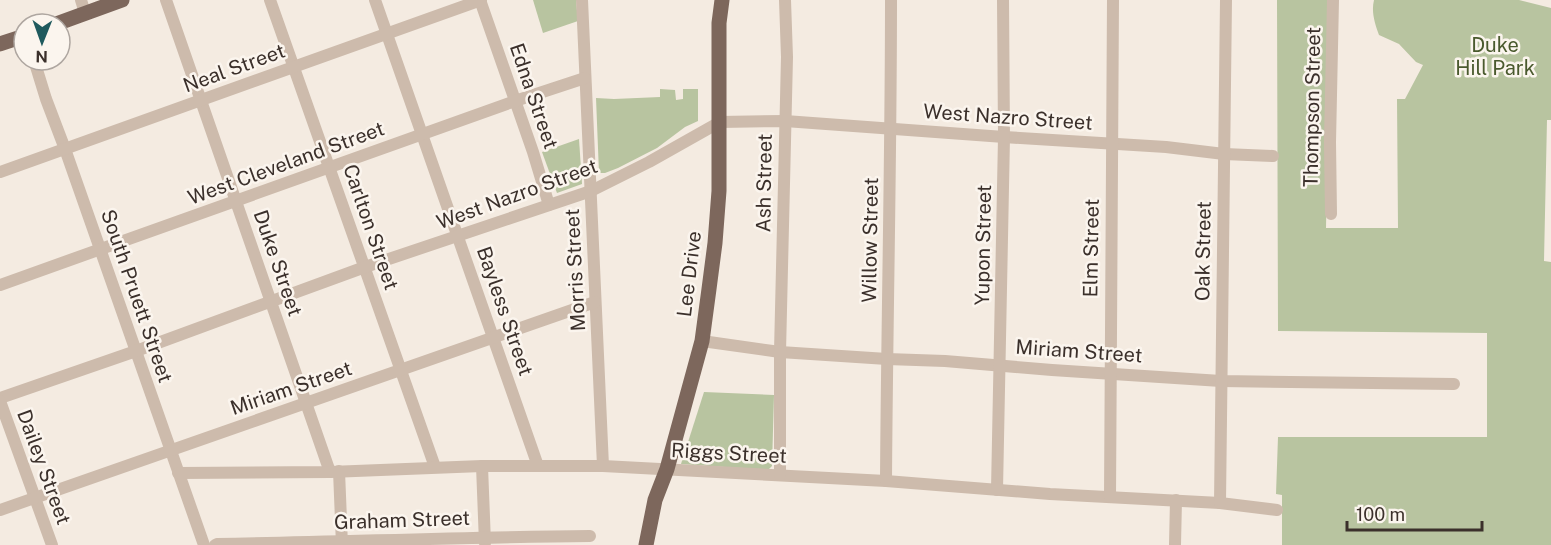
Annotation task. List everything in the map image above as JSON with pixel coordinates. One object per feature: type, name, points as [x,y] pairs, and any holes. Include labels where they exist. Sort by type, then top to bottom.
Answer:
[{"type":"main road","points":[[83,6],[123,0]]},
{"type":"main road","name":"Lee Drive","points":[[646,545],[655,500],[667,469],[702,341],[715,243],[719,191],[719,23],[722,0]]},
{"type":"street","name":"Duke Street","points":[[166,0],[306,402],[335,471],[342,544]]},
{"type":"street","name":"Carlton Street","points":[[270,0],[435,467]]},
{"type":"street","name":"Bayless Street","points":[[375,0],[538,466]]},
{"type":"street","name":"Neal Street","points":[[0,172],[480,0]]},
{"type":"street","name":"Edna Street","points":[[480,0],[549,205]]},
{"type":"street","name":"Morris Street","points":[[582,0],[603,466]]},
{"type":"street","name":"Ash Street","points":[[780,475],[780,352],[787,57],[785,0]]},
{"type":"street","name":"Willow Street","points":[[886,481],[891,0]]},
{"type":"street","name":"Yupon Street","points":[[997,490],[1004,137],[1003,0]]},
{"type":"street","name":"Elm Street","points":[[1110,497],[1113,0]]},
{"type":"street","name":"Oak Street","points":[[1220,503],[1226,0]]},
{"type":"street","name":"Thompson Street","points":[[1331,214],[1333,0]]},
{"type":"street","name":"South Pruett Street","points":[[38,72],[204,545]]},
{"type":"street","name":"West Cleveland Street","points":[[0,285],[585,78]]},
{"type":"street","name":"West Nazro Street","points":[[0,400],[365,267],[591,191],[720,122],[785,122],[891,128],[1273,156]]},
{"type":"street","name":"Miriam Street","points":[[0,510],[595,302]]},
{"type":"street","name":"Miriam Street","points":[[702,341],[780,352],[1221,381],[1454,384]]},
{"type":"street","name":"Dailey Street","points":[[0,400],[52,545]]},
{"type":"street","name":"Riggs Street","points":[[178,473],[482,466],[603,466],[886,481],[1220,503],[1277,510]]},
{"type":"street","points":[[482,466],[485,541]]},
{"type":"street","points":[[1175,545],[1176,500]]},
{"type":"street","name":"Graham Street","points":[[215,545],[485,541],[590,536]]},
{"type":"green space","points":[[533,0],[576,0],[578,21],[543,33]]},
{"type":"green space","name":"Duke Hill Park","points":[[1277,0],[1330,0],[1326,228],[1398,228],[1397,99],[1405,99],[1423,65],[1416,62],[1399,44],[1379,35],[1373,13],[1374,0],[1519,0],[1551,8],[1551,120],[1547,120],[1544,261],[1551,262],[1551,545],[1282,545],[1282,495],[1276,494],[1278,437],[1487,437],[1487,333],[1278,331]]},
{"type":"green space","points":[[660,89],[675,90],[676,100],[683,99],[683,89],[698,89],[698,121],[685,127],[657,148],[618,168],[599,173],[596,98],[660,97]]},
{"type":"green space","points":[[579,139],[582,184],[557,193],[542,152]]},
{"type":"green space","points":[[704,392],[774,395],[772,466],[768,470],[681,464]]}]
